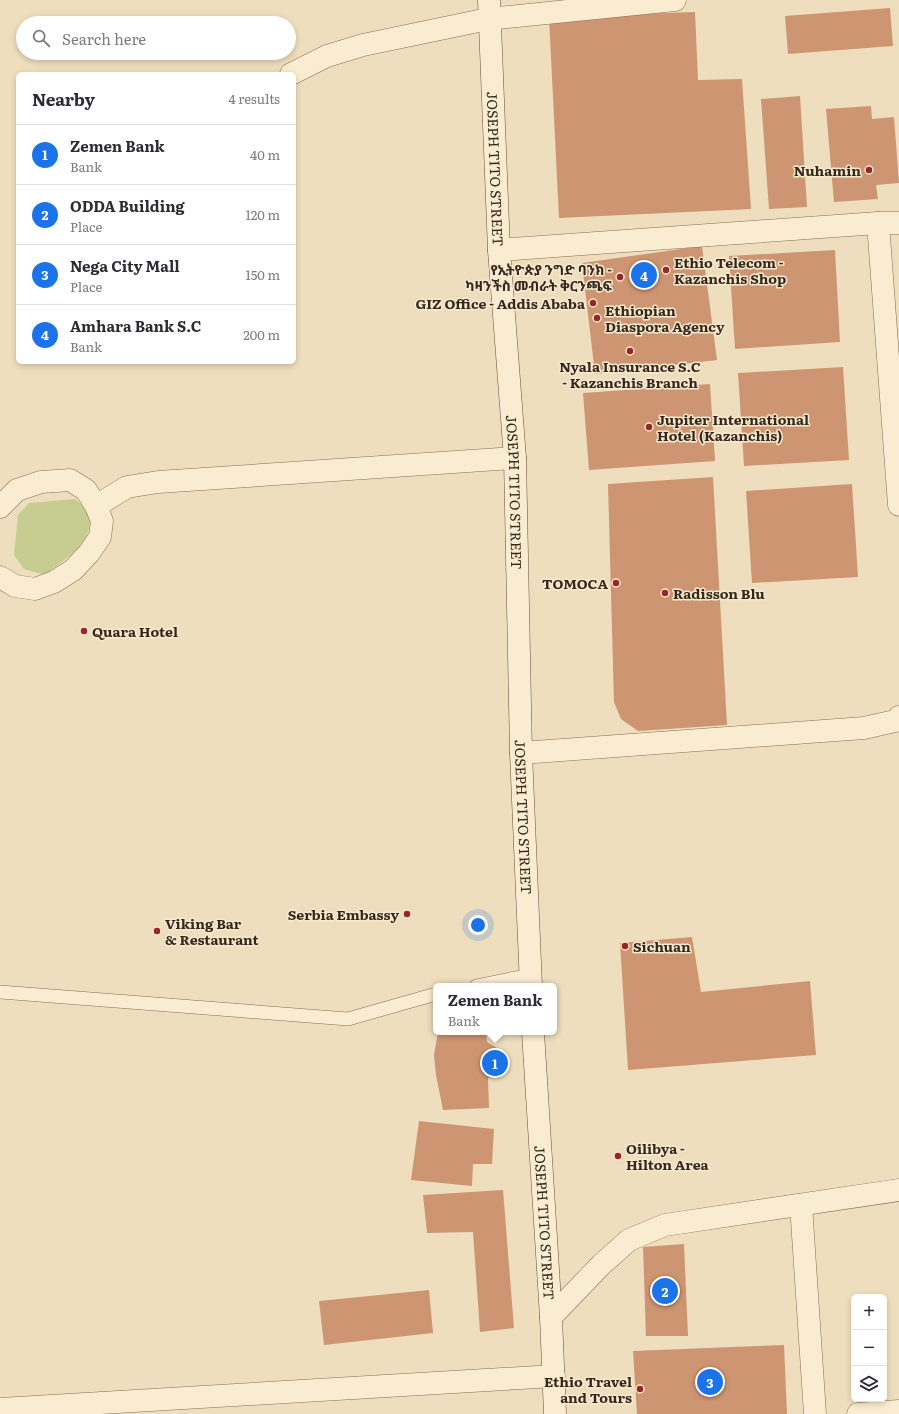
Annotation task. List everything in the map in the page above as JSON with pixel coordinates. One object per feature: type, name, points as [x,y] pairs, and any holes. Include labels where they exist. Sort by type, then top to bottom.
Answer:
[{"type":"street","points":[[295,72],[327,56],[488,10],[675,0]]},
{"type":"street","name":"JOSEPH TITO STREET","points":[[488,10],[495,124],[499,250],[515,458],[521,753],[530,980]]},
{"type":"street","points":[[499,250],[889,223],[899,505]]},
{"type":"street","points":[[96,506],[127,487],[158,482],[515,458]]},
{"type":"street","points":[[0,507],[17,490],[41,482],[70,480],[86,490],[96,506],[102,521],[100,537],[89,553],[73,570],[54,582],[35,589],[15,586],[0,577]]},
{"type":"street","points":[[521,753],[864,728],[895,721],[899,717]]},
{"type":"street","name":"JOSEPH TITO STREET","points":[[534,1035],[551,1317],[555,1414]]},
{"type":"street","points":[[551,1317],[601,1265],[629,1240],[665,1225],[899,1190]]},
{"type":"street","points":[[801,1205],[815,1414]]},
{"type":"street","points":[[0,1409],[554,1376]]},
{"type":"street","points":[[858,1414],[899,1411]]},
{"type":"lane","points":[[503,983],[530,980]]},
{"type":"lane","points":[[0,992],[348,1019],[433,995]]},
{"type":"green space","points":[[75,499],[88,512],[90,522],[84,541],[69,556],[45,575],[24,569],[14,555],[18,515],[29,503]]},
{"type":"building","points":[[890,8],[893,46],[788,54],[785,16]]},
{"type":"building","points":[[695,12],[698,80],[742,79],[751,209],[559,218],[549,17]]},
{"type":"building","points":[[800,96],[807,207],[769,209],[761,99]]},
{"type":"building","points":[[871,106],[872,119],[894,117],[899,183],[876,185],[878,199],[834,202],[826,109]]},
{"type":"building","points":[[702,246],[717,360],[595,374],[582,263]]},
{"type":"building","points":[[835,250],[840,342],[735,349],[729,256]]},
{"type":"building","points":[[843,367],[849,460],[744,466],[738,373]]},
{"type":"building","name":"Jupiter International Hotel (Kazanchis)","points":[[710,384],[715,461],[589,470],[583,393]]},
{"type":"building","name":"Radisson Blu","points":[[713,477],[727,725],[638,731],[621,719],[614,702],[608,484]]},
{"type":"building","points":[[852,484],[858,577],[752,583],[746,491]]},
{"type":"building","points":[[692,937],[701,992],[810,981],[816,1055],[628,1070],[620,943]]},
{"type":"building","points":[[437,1035],[486,1035],[487,1042],[497,1048],[501,1054],[502,1067],[495,1076],[488,1078],[489,1108],[443,1110],[436,1075],[434,1055]]},
{"type":"building","points":[[419,1121],[494,1129],[492,1164],[473,1164],[472,1186],[411,1180]]},
{"type":"building","points":[[503,1190],[514,1328],[480,1332],[473,1232],[427,1233],[423,1195]]},
{"type":"building","points":[[684,1244],[688,1336],[646,1336],[643,1247]]},
{"type":"building","points":[[429,1290],[433,1333],[324,1345],[319,1301]]},
{"type":"building","points":[[784,1345],[787,1414],[637,1414],[633,1351]]},
{"type":"place","name":"Nuhamin","points":[[869,170]]},
{"type":"place","name":"Ethio Telecom - Kazanchis Shop","points":[[666,270]]},
{"type":"place","name":"Amhara Bank S.C","points":[[644,275]]},
{"type":"place","name":"የኢትዮጵያ ንግድ ባንክ - ካዛንችስ መብራት ቅርንጫፍ","points":[[620,277]]},
{"type":"place","name":"GIZ Office - Addis Ababa","points":[[593,303]]},
{"type":"place","name":"Ethiopian Diaspora Agency","points":[[597,318]]},
{"type":"place","name":"Nyala Insurance S.C - Kazanchis Branch","points":[[630,351]]},
{"type":"place","name":"Jupiter International Hotel (Kazanchis)","points":[[649,427]]},
{"type":"place","name":"TOMOCA","points":[[616,583]]},
{"type":"place","name":"Radisson Blu","points":[[665,593]]},
{"type":"place","name":"Quara Hotel","points":[[84,631]]},
{"type":"place","name":"Serbia Embassy","points":[[407,914]]},
{"type":"place","name":"Viking Bar & Restaurant","points":[[157,931]]},
{"type":"place","name":"Sichuan","points":[[625,946]]},
{"type":"place","name":"Zemen Bank","points":[[495,1063]]},
{"type":"place","name":"Oilibya - Hilton Area","points":[[618,1156]]},
{"type":"place","name":"ODDA Building","points":[[665,1291]]},
{"type":"place","name":"Nega City Mall","points":[[710,1382]]},
{"type":"place","name":"Ethio Travel and Tours","points":[[640,1389]]}]
